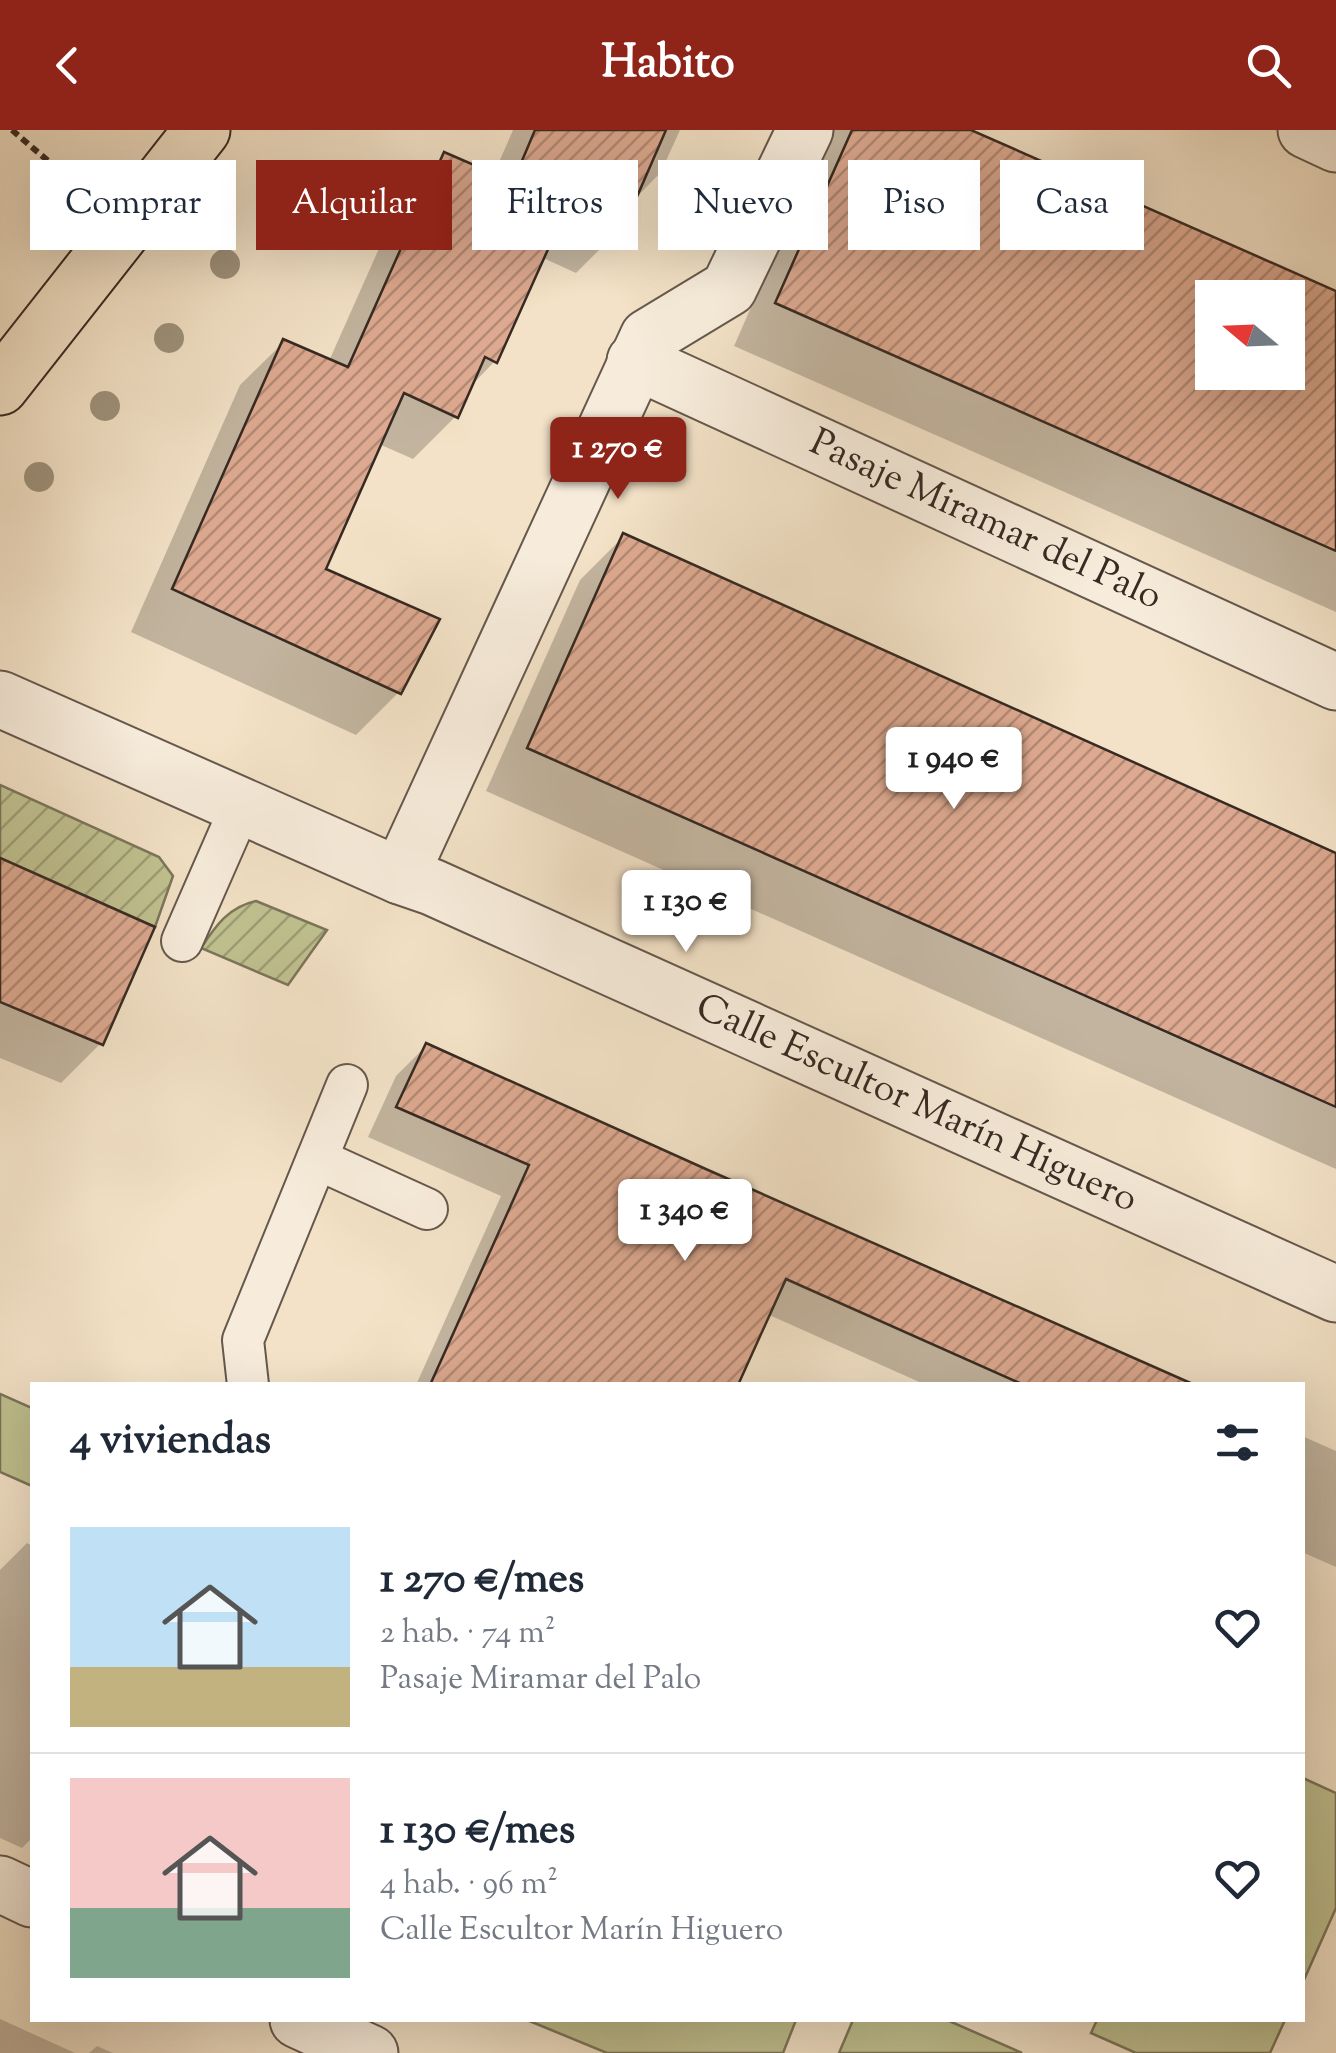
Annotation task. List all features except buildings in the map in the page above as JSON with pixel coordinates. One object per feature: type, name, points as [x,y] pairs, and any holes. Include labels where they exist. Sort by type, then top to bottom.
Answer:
[{"type":"main road","points":[[0,388],[202,130]]},
{"type":"street","points":[[400,876],[648,337],[729,288],[805,130]]},
{"type":"street","points":[[1306,130],[1336,144]]},
{"type":"street","name":"Pasaje Miramar del Palo","points":[[636,361],[1336,682]]},
{"type":"street","name":"Calle Escultor Marín Higuero","points":[[0,699],[432,887],[1336,1294]]},
{"type":"street","points":[[0,1884],[30,1898]]},
{"type":"street","points":[[302,2022],[370,2053]]},
{"type":"lane","points":[[182,941],[242,804]]},
{"type":"lane","points":[[248,1382],[243,1340],[347,1085]]},
{"type":"lane","points":[[316,1160],[427,1209]]},
{"type":"path","points":[[12,130],[47,160]]},
{"type":"green space","points":[[0,785],[159,857],[173,876],[155,927],[0,858]]},
{"type":"green space","points":[[256,901],[327,930],[288,985],[201,948],[224,918]]},
{"type":"green space","points":[[0,1394],[30,1407],[30,1485],[0,1472]]},
{"type":"green space","points":[[1305,1779],[1336,1793],[1336,1908],[1305,1978]]},
{"type":"green space","points":[[532,2022],[795,2022],[783,2053],[607,2053]]},
{"type":"green space","points":[[852,2022],[952,2022],[1022,2053],[839,2053]]},
{"type":"green space","points":[[1096,2022],[1284,2022],[1270,2053],[1136,2053],[1091,2033]]}]
